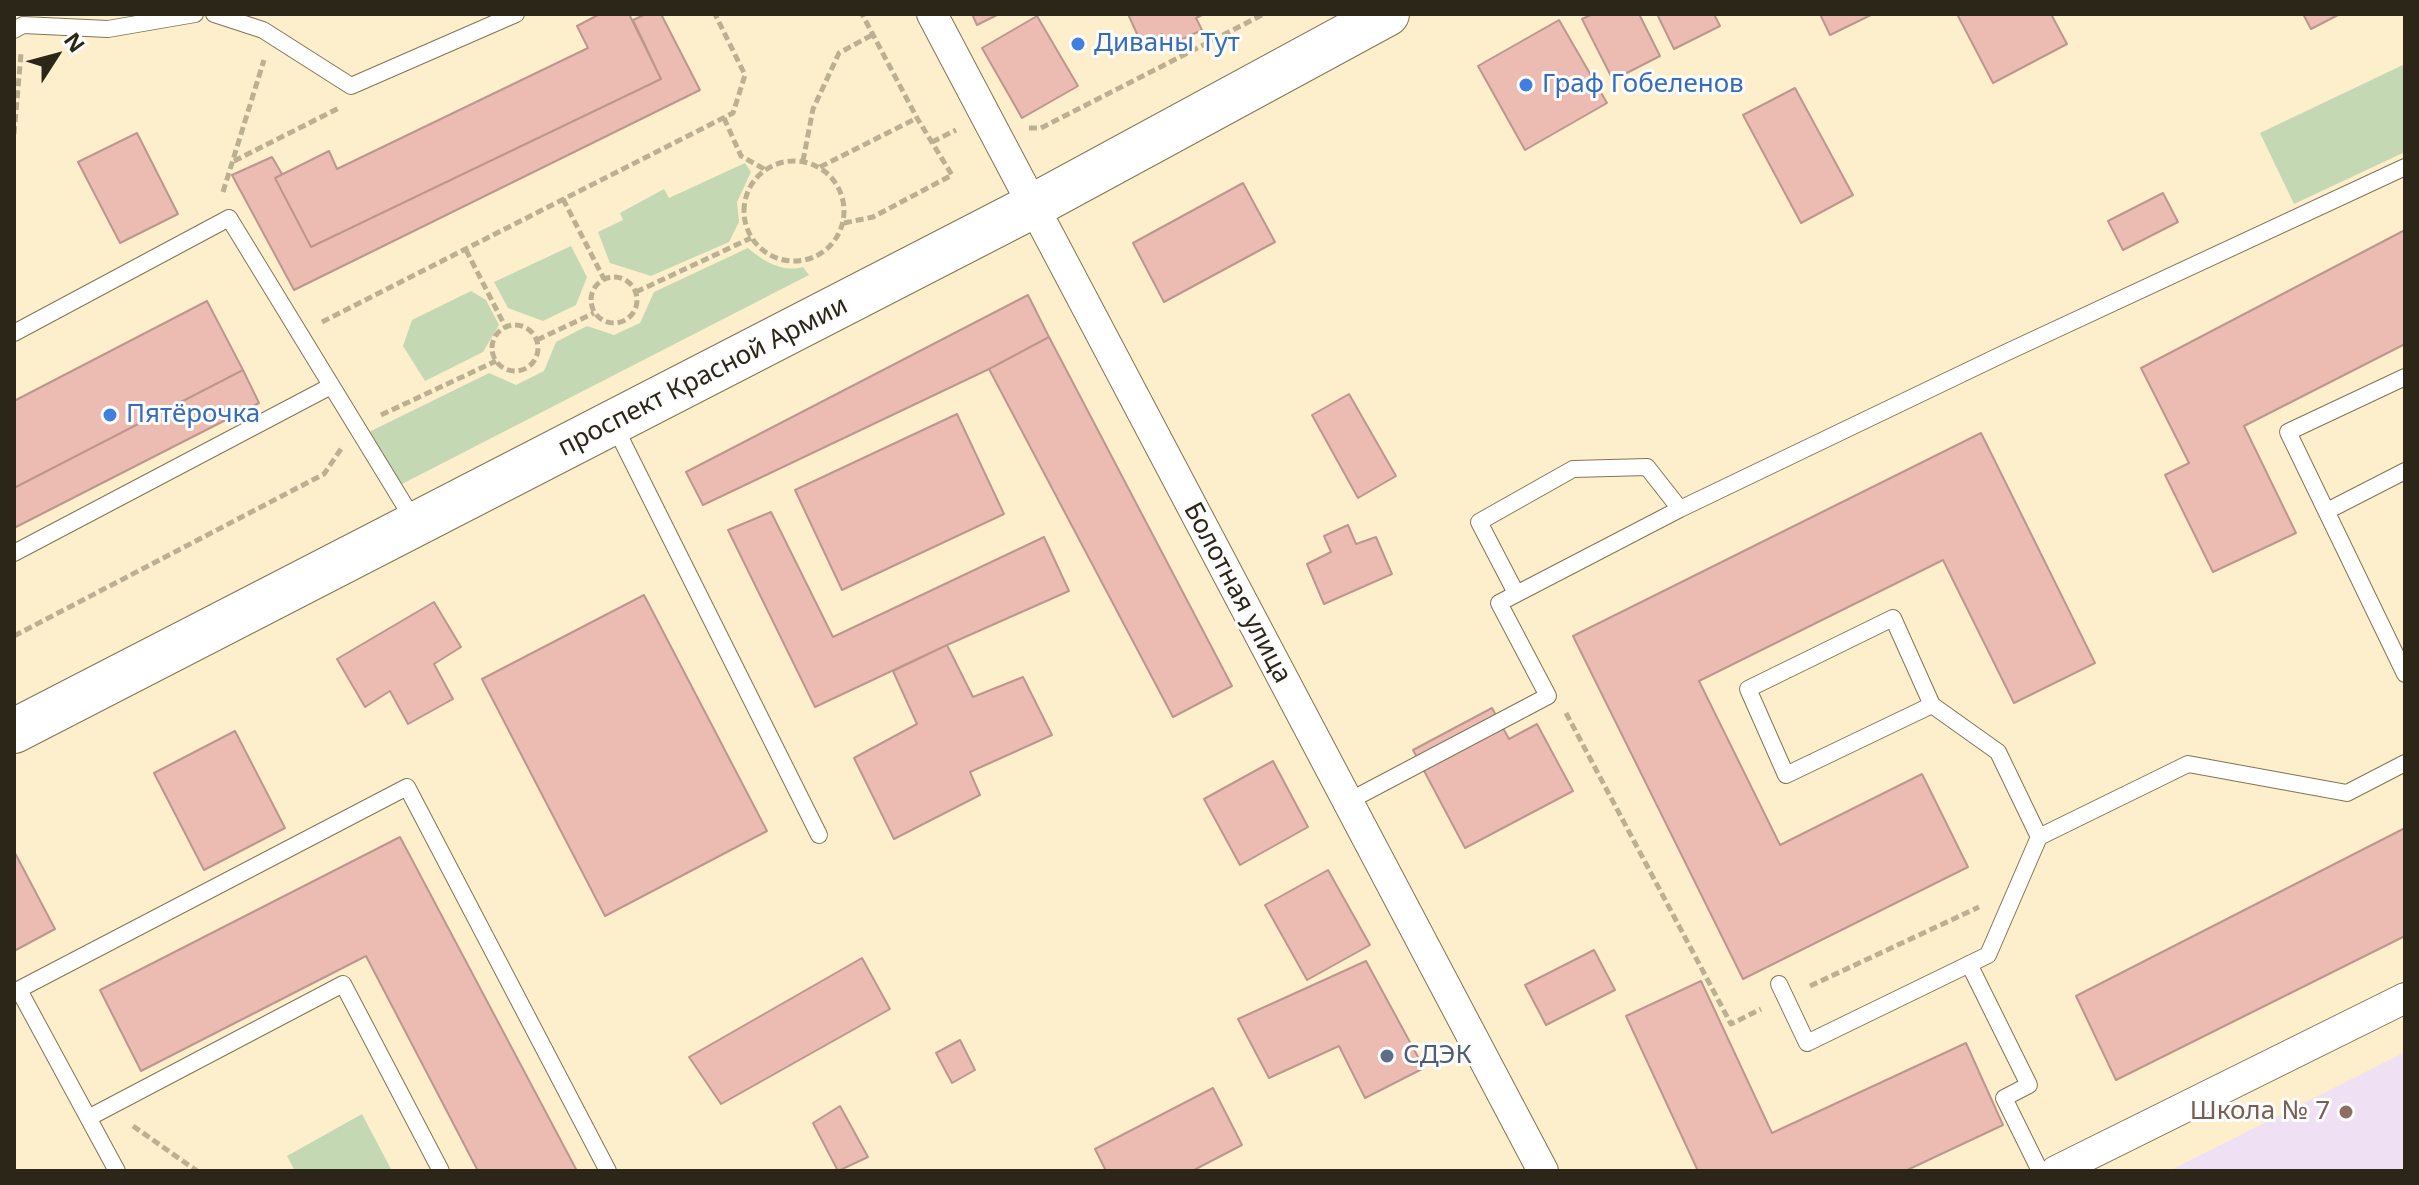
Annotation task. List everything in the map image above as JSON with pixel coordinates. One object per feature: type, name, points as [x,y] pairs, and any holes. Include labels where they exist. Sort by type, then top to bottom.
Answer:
[{"type":"main road","name":"проспект Красной Армии","points":[[14,731],[1033,206],[1387,14]]},
{"type":"street","name":"Болотная улица","points":[[932,14],[1543,1171]]},
{"type":"street","points":[[2056,1171],[2405,998]]},
{"type":"lane","points":[[18,28],[108,29],[195,14]]},
{"type":"lane","points":[[214,14],[271,36],[351,86],[516,14]]},
{"type":"lane","points":[[1347,802],[1548,696],[1499,603],[1680,509],[2017,347],[2405,167]]},
{"type":"lane","points":[[14,333],[229,218],[417,525]]},
{"type":"lane","points":[[2405,377],[2288,432],[2405,674]]},
{"type":"lane","points":[[14,553],[331,386]]},
{"type":"lane","points":[[613,423],[819,835]]},
{"type":"lane","points":[[1516,593],[1479,522],[1573,469],[1647,467],[1680,509]]},
{"type":"lane","points":[[2327,511],[2405,471]]},
{"type":"lane","points":[[1932,705],[1786,775],[1748,689],[1893,618],[1932,705],[1998,752],[2039,837]]},
{"type":"lane","points":[[1782,991],[1807,1043],[1988,955],[2039,837],[2188,764],[2347,793],[2405,763]]},
{"type":"lane","points":[[117,1171],[90,1117],[16,991],[407,787],[608,1171]]},
{"type":"lane","points":[[1969,964],[2029,1085],[2004,1098],[2040,1171]]},
{"type":"lane","points":[[90,1117],[343,984],[441,1171]]},
{"type":"path","points":[[300,334],[733,113],[745,75],[715,14]]},
{"type":"path","points":[[844,223],[873,217],[952,175],[917,118],[862,14]]},
{"type":"path","points":[[1017,128],[1041,128],[1264,14]]},
{"type":"path","points":[[14,134],[18,28]]},
{"type":"path","points":[[803,161],[813,109],[839,53],[872,35]]},
{"type":"path","points":[[213,226],[271,36]]},
{"type":"path","points":[[233,161],[345,105],[351,86]]},
{"type":"path","points":[[724,118],[741,156],[766,170]]},
{"type":"path","points":[[820,167],[917,118]]},
{"type":"path","points":[[932,142],[964,126]]},
{"type":"path","points":[[791,160],[803,161],[820,167],[833,179],[842,194],[845,211],[837,239],[824,252],[809,260],[796,262],[778,259],[763,251],[751,238],[744,206],[749,189],[766,170],[791,160]]},
{"type":"path","points":[[563,199],[604,279]]},
{"type":"path","points":[[636,292],[751,238]]},
{"type":"path","points":[[466,250],[506,328]]},
{"type":"path","points":[[617,277],[626,280],[636,292],[637,305],[628,319],[615,324],[606,323],[594,313],[590,299],[593,290],[604,279],[617,277]]},
{"type":"path","points":[[537,340],[594,313]]},
{"type":"path","points":[[514,325],[527,328],[537,340],[537,353],[529,367],[521,371],[508,370],[496,361],[493,353],[495,339],[506,328],[514,325]]},
{"type":"path","points":[[14,636],[324,474],[356,427],[496,361]]},
{"type":"path","points":[[1560,701],[1731,1024],[1782,991],[2017,889]]},
{"type":"path","points":[[106,1107],[197,1171]]},
{"type":"shaded area","name":"Школа № 7","points":[[2405,1052],[2405,1171],[2169,1171]]},
{"type":"green space","points":[[2405,64],[2405,152],[2294,204],[2260,133]]},
{"type":"green space","points":[[745,163],[751,172],[737,202],[739,222],[729,242],[651,276],[610,263],[598,232],[623,220],[620,213],[664,189],[669,198]]},
{"type":"green space","points":[[571,246],[587,277],[576,305],[543,321],[508,308],[494,282]]},
{"type":"green space","points":[[748,248],[773,265],[803,267],[809,275],[400,485],[367,433],[489,373],[516,385],[544,371],[556,342],[587,326],[614,335],[640,323],[654,292]]},
{"type":"green space","points":[[471,291],[486,300],[499,325],[483,352],[425,381],[403,346],[412,320]]},
{"type":"green space","points":[[362,1114],[392,1171],[295,1171],[287,1156]]},
{"type":"building","points":[[600,14],[629,14],[661,79],[311,247],[275,178],[329,151],[337,169],[588,48],[577,26]]},
{"type":"building","points":[[646,14],[661,14],[700,90],[294,290],[232,175],[272,157],[282,174],[275,178],[311,247],[661,79],[633,20]]},
{"type":"building","points":[[972,14],[999,14],[977,25]]},
{"type":"building","points":[[1128,14],[1204,14],[1196,18],[1202,30],[1168,46],[1162,34],[1142,45]]},
{"type":"building","points":[[1593,14],[1639,14],[1660,56],[1613,80],[1582,19]]},
{"type":"building","points":[[1657,14],[1714,14],[1720,26],[1674,49]]},
{"type":"building","points":[[1820,14],[1873,14],[1830,35]]},
{"type":"building","points":[[1957,14],[2051,14],[2067,44],[1993,83]]},
{"type":"building","points":[[2303,14],[2340,14],[2311,29]]},
{"type":"building","points":[[1037,16],[1078,86],[1022,118],[982,48]]},
{"type":"building","points":[[1559,20],[1607,103],[1525,150],[1478,66]]},
{"type":"building","points":[[1795,88],[1853,195],[1801,223],[1743,115]]},
{"type":"building","points":[[137,133],[178,214],[120,243],[78,162]]},
{"type":"building","points":[[1243,183],[1275,242],[1164,302],[1133,243]]},
{"type":"building","points":[[2163,193],[2178,222],[2123,250],[2108,221]]},
{"type":"building","points":[[2405,230],[2405,344],[2244,426],[2296,533],[2213,572],[2165,475],[2189,463],[2141,368]]},
{"type":"building","points":[[1028,295],[1049,337],[989,369],[703,505],[686,472]]},
{"type":"building","points":[[207,301],[243,370],[14,488],[14,401]]},
{"type":"building","points":[[1049,337],[1232,686],[1173,717],[989,369]]},
{"type":"building","points":[[243,370],[259,403],[14,528],[14,488]]},
{"type":"building","points":[[1349,394],[1396,476],[1358,498],[1312,415]]},
{"type":"building","points":[[957,414],[1004,514],[842,590],[795,490]]},
{"type":"building","points":[[1981,433],[2095,663],[2014,703],[1943,560],[1699,681],[1780,845],[1922,774],[1968,867],[1743,979],[1573,636]]},
{"type":"building","points":[[771,512],[833,637],[1044,537],[1069,591],[815,707],[728,530]]},
{"type":"building","points":[[1348,525],[1356,544],[1376,537],[1392,574],[1324,604],[1307,564],[1331,552],[1324,536]]},
{"type":"building","points":[[644,595],[767,831],[605,916],[482,679]]},
{"type":"building","points":[[434,602],[461,647],[434,664],[453,699],[408,724],[390,691],[365,707],[337,659]]},
{"type":"building","points":[[947,645],[973,697],[1023,677],[1052,735],[970,772],[980,795],[894,839],[854,758],[917,724],[893,671]]},
{"type":"building","points":[[1492,708],[1509,739],[1537,724],[1573,791],[1465,848],[1413,750]]},
{"type":"building","points":[[235,731],[285,828],[204,870],[154,773]]},
{"type":"building","points":[[1273,761],[1308,827],[1240,865],[1204,799]]},
{"type":"building","points":[[2405,828],[2405,936],[2116,1080],[2076,996]]},
{"type":"building","points":[[400,837],[577,1171],[478,1171],[366,956],[141,1071],[100,990]]},
{"type":"building","points":[[14,851],[55,929],[14,951]]},
{"type":"building","points":[[1328,870],[1370,945],[1307,980],[1265,905]]},
{"type":"building","points":[[1594,950],[1615,990],[1546,1025],[1525,985]]},
{"type":"building","points":[[862,958],[890,1009],[721,1104],[689,1057]]},
{"type":"building","points":[[1366,961],[1424,1068],[1365,1098],[1339,1046],[1269,1078],[1238,1019]]},
{"type":"building","points":[[1701,981],[1772,1133],[1966,1043],[2003,1125],[1905,1171],[1698,1171],[1626,1016]]},
{"type":"building","points":[[960,1040],[975,1070],[952,1083],[936,1053]]},
{"type":"building","points":[[1213,1088],[1242,1145],[1192,1171],[1106,1171],[1095,1149]]},
{"type":"building","points":[[840,1106],[868,1157],[838,1171],[813,1123]]},
{"type":"place","name":"Диваны Тут","points":[[1078,44]]},
{"type":"place","name":"Граф Гобеленов","points":[[1526,85]]},
{"type":"place","name":"Пятёрочка","points":[[110,415]]},
{"type":"place","name":"СДЭК","points":[[1387,1056]]},
{"type":"place","name":"Школа № 7","points":[[2346,1112]]}]
